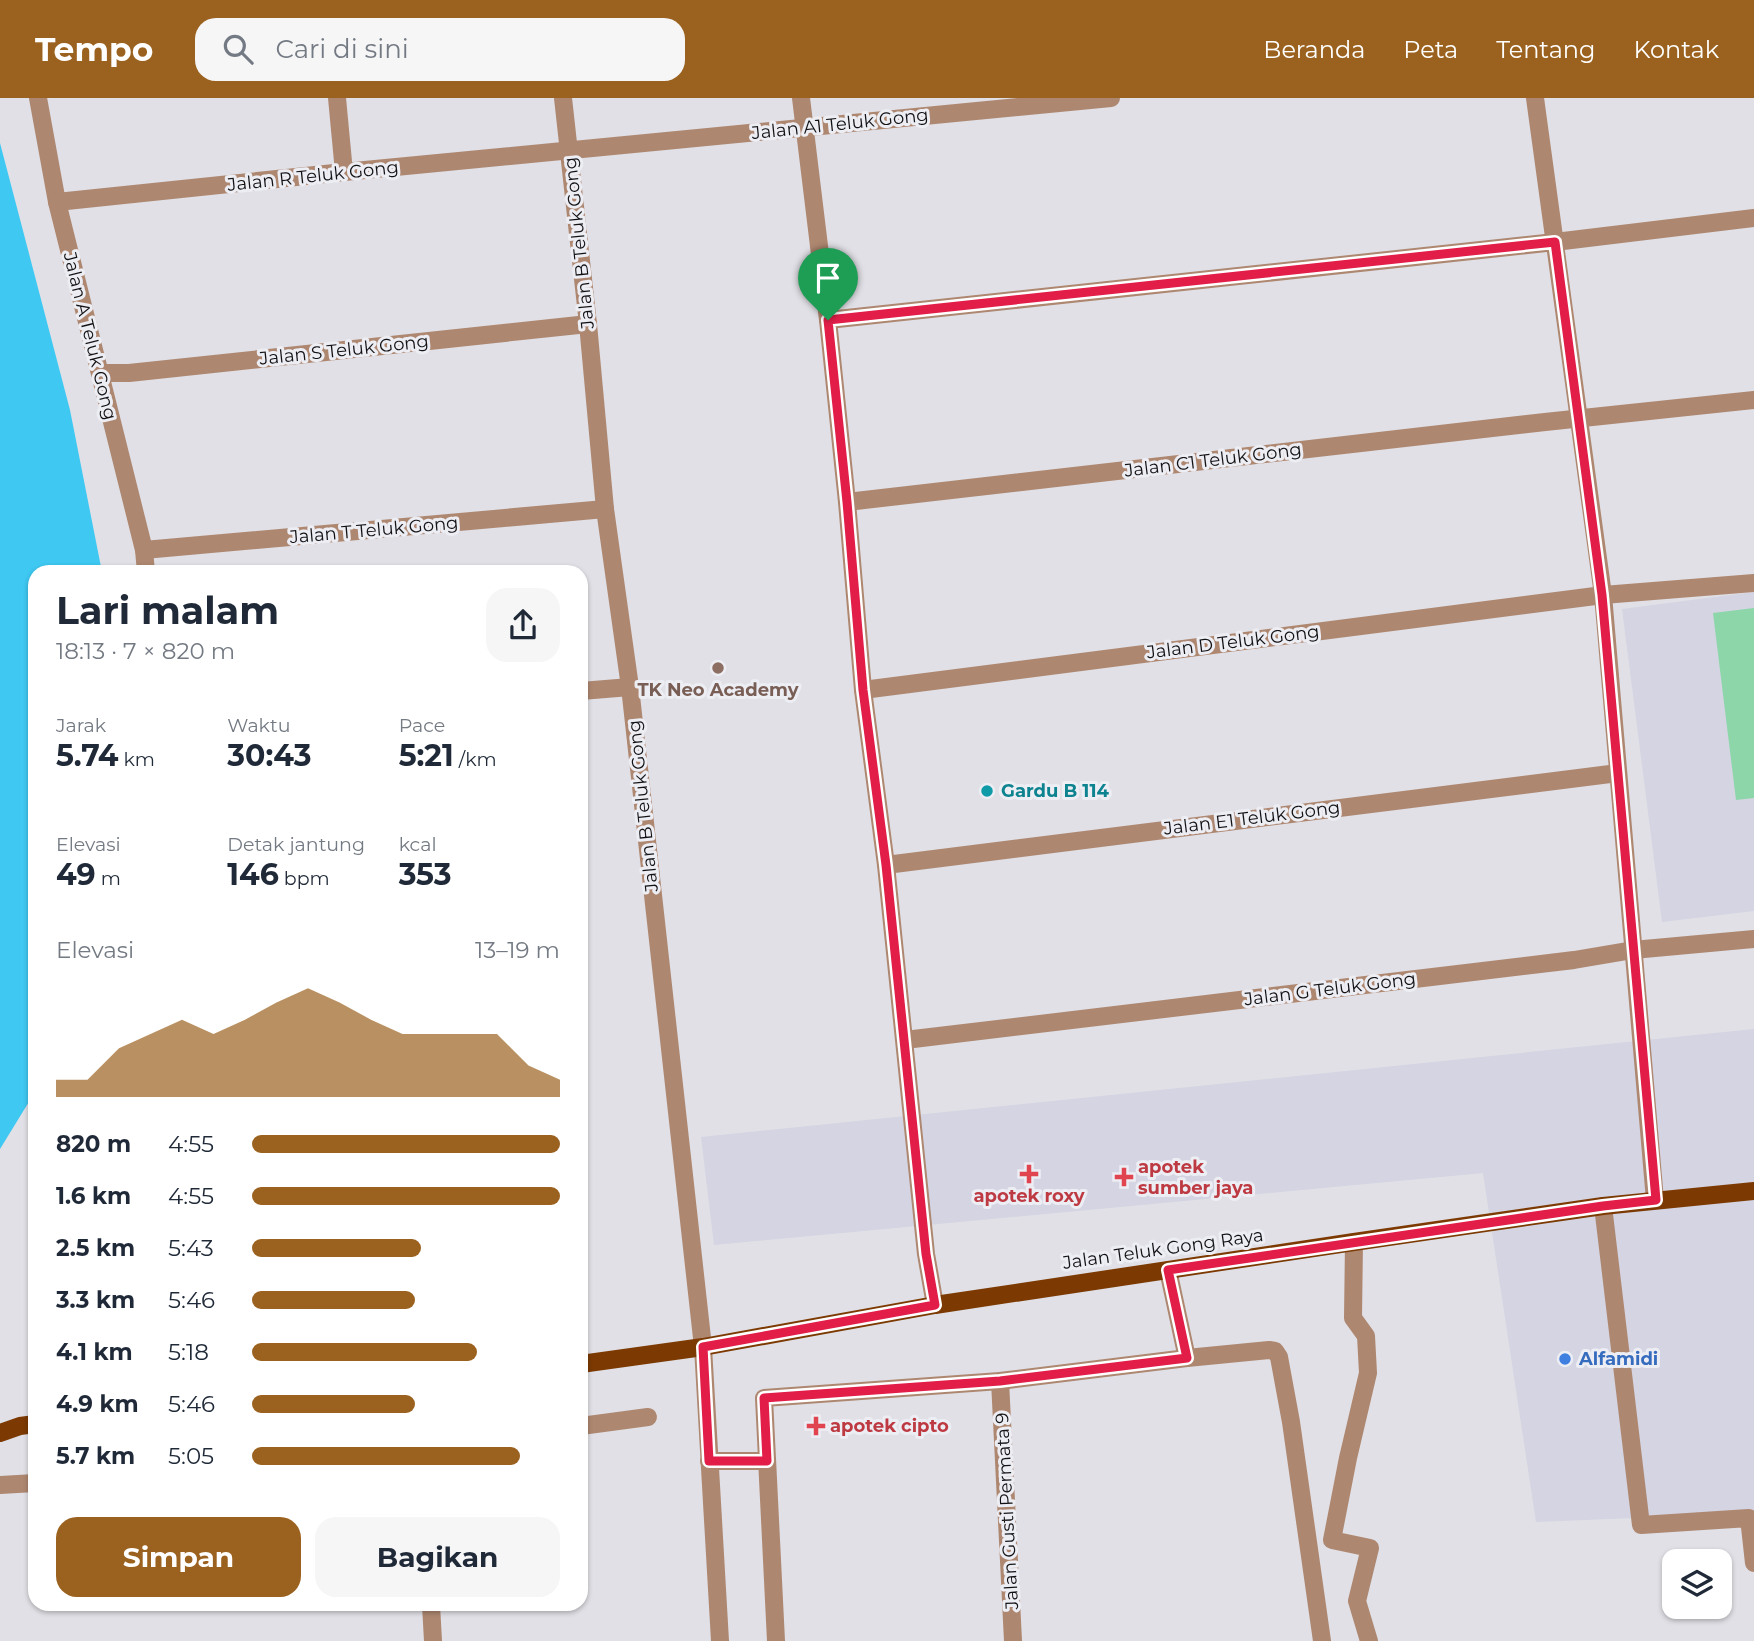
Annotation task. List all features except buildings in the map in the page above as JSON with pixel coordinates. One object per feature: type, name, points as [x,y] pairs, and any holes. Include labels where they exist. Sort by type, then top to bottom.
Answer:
[{"type":"main road","name":"Jalan Teluk Gong Raya","points":[[588,1363],[703,1347],[935,1305],[1354,1242],[1603,1206],[1754,1191]]},
{"type":"main road","points":[[0,1420],[28,1425]]},
{"type":"main road","points":[[0,1433],[28,1425]]},
{"type":"street","name":"Jalan A Teluk Gong","points":[[38,98],[57,202],[144,550],[145,565]]},
{"type":"street","points":[[337,98],[344,172]]},
{"type":"street","name":"Jalan B Teluk Gong","points":[[562,98],[588,324],[605,509],[630,687],[703,1347],[720,1641]]},
{"type":"street","points":[[801,98],[828,320],[863,690],[886,865],[926,1254],[935,1305]]},
{"type":"street","name":"Jalan A1 Teluk Gong","points":[[569,150],[1111,98]]},
{"type":"street","points":[[1535,98],[1602,595],[1656,1200]]},
{"type":"street","name":"Jalan R Teluk Gong","points":[[57,202],[569,150]]},
{"type":"street","points":[[828,320],[1754,218]]},
{"type":"street","name":"Jalan S Teluk Gong","points":[[100,373],[129,373],[588,324]]},
{"type":"street","name":"Jalan C1 Teluk Gong","points":[[847,502],[1754,400]]},
{"type":"street","name":"Jalan T Teluk Gong","points":[[144,550],[605,509]]},
{"type":"street","name":"Jalan D Teluk Gong","points":[[863,690],[1602,595],[1754,583]]},
{"type":"street","points":[[588,690],[630,687]]},
{"type":"street","name":"Jalan E1 Teluk Gong","points":[[886,865],[1618,773]]},
{"type":"street","name":"Jalan G Teluk Gong","points":[[905,1040],[1574,960],[1633,950],[1754,939]]},
{"type":"street","points":[[1603,1206],[1641,1525],[1749,1518],[1754,1563]]},
{"type":"street","points":[[1354,1242],[1353,1318],[1366,1336],[1368,1373],[1332,1540],[1370,1548],[1357,1601],[1368,1641]]},
{"type":"street","points":[[1168,1270],[1187,1358]]},
{"type":"street","points":[[776,1641],[764,1398],[1000,1381],[1269,1350],[1275,1351],[1279,1357],[1291,1422],[1322,1641]]},
{"type":"street","name":"Jalan Gusti Permata 9","points":[[1000,1381],[1013,1641]]},
{"type":"street","points":[[588,1425],[648,1417]]},
{"type":"street","points":[[709,1461],[767,1461]]},
{"type":"street","points":[[0,1485],[28,1483]]},
{"type":"street","points":[[431,1611],[433,1641]]},
{"type":"shaded area","points":[[1754,592],[1754,911],[1662,922],[1622,609]]},
{"type":"shaded area","points":[[1754,1029],[1754,1513],[1536,1522],[1483,1173],[714,1245],[701,1137]]},
{"type":"green space","points":[[1754,608],[1754,798],[1736,800],[1713,613]]},
{"type":"water","points":[[0,143],[70,410],[101,565],[28,565],[28,1103],[0,1149]]},
{"type":"place","name":"TK Neo Academy","points":[[718,668]]},
{"type":"place","name":"Gardu B 114","points":[[987,791]]},
{"type":"place","name":"apotek roxy","points":[[1029,1174]]},
{"type":"place","name":"apotek sumber jaya","points":[[1124,1177]]},
{"type":"place","name":"Alfamidi","points":[[1565,1359]]},
{"type":"place","name":"apotek cipto","points":[[816,1426]]},
{"type":"route","points":[[1555,242],[1602,595],[1656,1200],[1168,1270],[1187,1358],[1000,1381],[764,1398],[767,1461],[709,1461],[703,1347],[935,1305],[926,1254],[886,865],[863,690],[828,320],[1555,242]]}]
